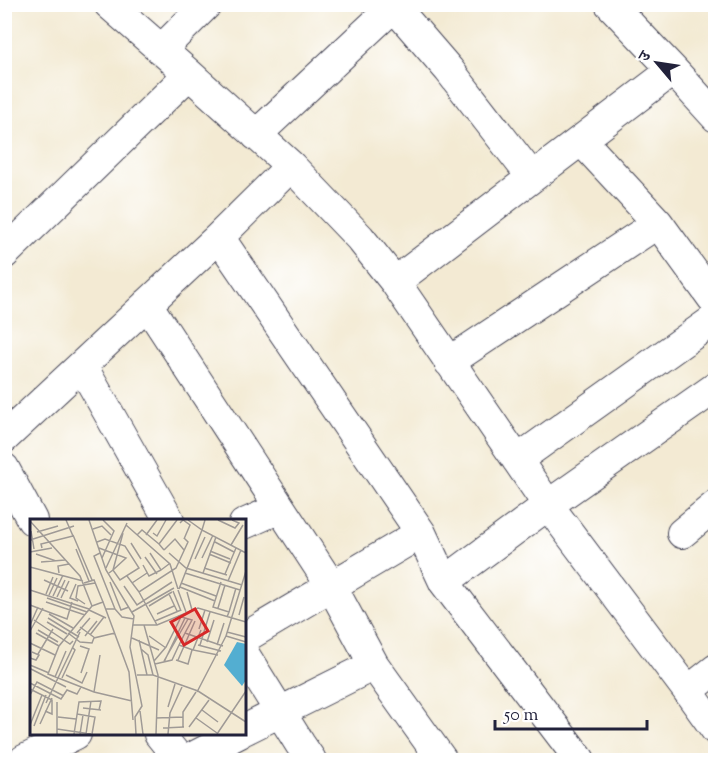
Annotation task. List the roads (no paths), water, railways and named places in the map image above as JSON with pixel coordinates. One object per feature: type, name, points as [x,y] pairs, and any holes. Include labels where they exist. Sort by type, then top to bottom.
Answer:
[{"type":"street","points":[[109,4],[291,166],[360,238],[395,282],[548,505],[716,730]]},
{"type":"street","points":[[160,50],[207,4]]},
{"type":"street","points":[[610,4],[716,117]]},
{"type":"street","points":[[256,135],[393,5],[449,70],[532,177]]},
{"type":"street","points":[[395,282],[673,70]]},
{"type":"street","points":[[4,254],[189,74]]},
{"type":"street","points":[[582,140],[658,223],[716,303]]},
{"type":"street","points":[[4,438],[219,237],[291,166]]},
{"type":"street","points":[[450,362],[658,223]]},
{"type":"street","points":[[219,237],[421,533],[444,582],[580,760]]},
{"type":"street","points":[[147,304],[332,587],[374,665],[442,760]]},
{"type":"street","points":[[517,460],[716,318]]},
{"type":"street","points":[[82,366],[168,519]]},
{"type":"street","points":[[444,582],[548,505],[716,387]]},
{"type":"street","points":[[4,468],[31,519]]},
{"type":"street","points":[[682,533],[716,505]]},
{"type":"street","points":[[246,523],[280,508]]},
{"type":"street","points":[[246,637],[421,533]]},
{"type":"street","points":[[246,657],[311,760]]},
{"type":"street","points":[[246,729],[374,665]]},
{"type":"street","points":[[688,691],[716,669]]},
{"type":"street","points":[[42,757],[75,735]]},
{"type":"street","points":[[160,735],[180,760]]},
{"type":"street","points":[[187,760],[236,735]]}]
